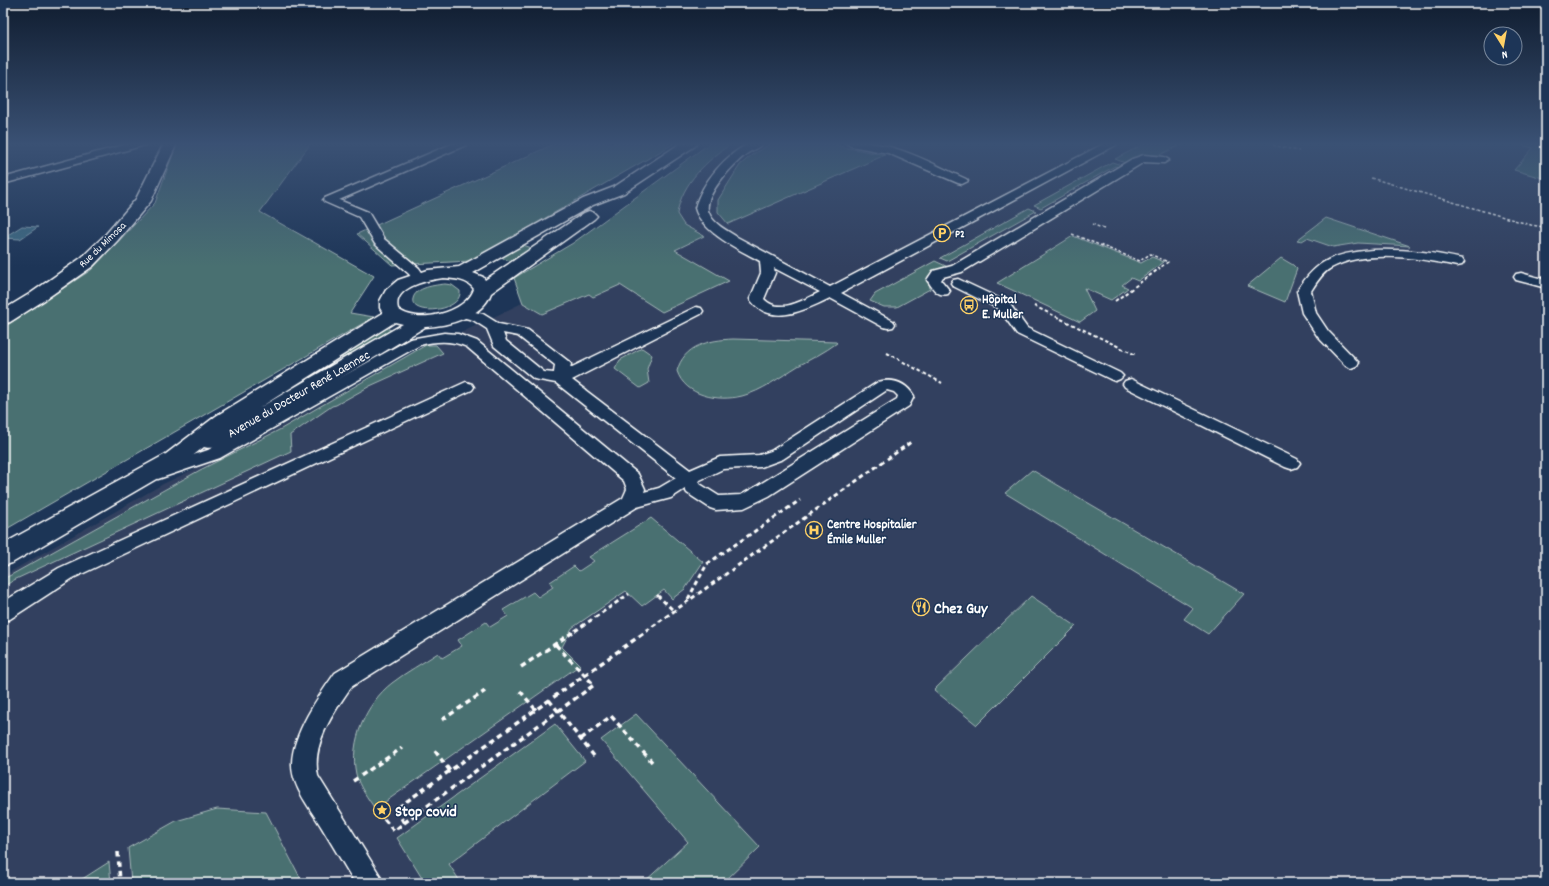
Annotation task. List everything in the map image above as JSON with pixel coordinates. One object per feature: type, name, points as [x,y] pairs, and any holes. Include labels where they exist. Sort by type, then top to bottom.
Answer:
[{"type":"main road","name":"Rue du Mimosa","points":[[3,318],[86,262],[111,238],[143,201],[151,184]]},
{"type":"main road","points":[[458,273],[482,262],[588,202],[618,190],[627,184]]},
{"type":"main road","points":[[483,290],[602,208],[618,190]]},
{"type":"main road","points":[[458,273],[476,279],[481,284],[483,290],[481,298],[478,302],[463,313],[434,322],[420,322],[404,320],[393,315],[389,309],[388,302],[391,295],[402,286],[432,274],[458,273]]},
{"type":"main road","name":"Avenue du Docteur René Laennec","points":[[3,556],[141,479],[174,458],[224,421],[393,315]]},
{"type":"main road","name":"Avenue du Docteur René Laennec","points":[[174,458],[240,429],[420,322]]},
{"type":"lane","points":[[366,184],[329,200],[364,215],[379,241],[414,271],[419,278]]},
{"type":"lane","points":[[712,184],[701,204],[701,210],[702,215],[717,229],[736,243],[888,324]]},
{"type":"lane","points":[[766,259],[768,273],[757,299],[764,307],[780,310],[798,308],[831,293],[1035,184]]},
{"type":"lane","points":[[943,292],[934,280],[938,274],[957,269],[1102,184]]},
{"type":"lane","points":[[1350,363],[1323,334],[1309,313],[1304,292],[1311,279],[1326,266],[1346,257],[1372,254],[1432,256],[1457,262]]},
{"type":"lane","points":[[1521,277],[1546,284]]},
{"type":"lane","points":[[958,283],[1004,306],[1022,331],[1115,376]]},
{"type":"lane","points":[[561,379],[696,311]]},
{"type":"lane","points":[[463,313],[478,316],[494,327],[523,333],[563,364],[561,379]]},
{"type":"lane","points":[[370,883],[307,780],[304,763],[307,750],[327,703],[343,680],[631,502],[665,493],[688,478],[720,462],[761,461],[777,455],[884,385],[893,385],[903,391],[906,396],[903,402],[763,492],[744,501],[716,503],[693,488],[688,478],[561,379],[539,376],[499,343],[494,327]]},
{"type":"lane","points":[[141,479],[214,454],[317,398],[401,348],[432,337],[446,336],[461,338],[472,344],[632,478],[636,489],[631,502]]},
{"type":"lane","points":[[1131,384],[1292,463]]},
{"type":"lane","points":[[3,612],[66,573],[466,387]]},
{"type":"path","points":[[1393,184],[1531,225],[1543,227]]},
{"type":"path","points":[[1092,224],[1104,229]]},
{"type":"path","points":[[1072,234],[1140,261],[1150,254],[1168,262],[1115,301]]},
{"type":"path","points":[[1029,304],[1136,355]]},
{"type":"path","points":[[888,352],[942,383]]},
{"type":"path","points":[[404,823],[396,809],[911,442]]},
{"type":"path","points":[[687,602],[707,564],[804,496]]},
{"type":"path","points":[[521,667],[629,594]]},
{"type":"path","points":[[657,595],[674,611]]},
{"type":"path","points":[[384,819],[394,831],[594,685],[555,644]]},
{"type":"path","points":[[442,720],[485,691]]},
{"type":"path","points":[[520,691],[536,710]]},
{"type":"path","points":[[549,700],[594,756]]},
{"type":"path","points":[[581,739],[611,716],[652,762]]},
{"type":"path","points":[[352,781],[402,748]]},
{"type":"path","points":[[435,751],[450,771]]},
{"type":"path","points":[[118,852],[120,883]]},
{"type":"shaded area","name":"Centre Hospitalier Émile Muller","points":[[655,184],[1546,184],[1546,883],[3,883],[3,576],[163,484],[260,438],[426,345],[436,345],[522,303],[514,278],[573,243]]},
{"type":"shaded area","points":[[22,226],[38,227],[20,239],[3,238]]},
{"type":"green space","points":[[162,184],[280,184],[260,212],[374,276],[350,313],[374,317],[3,531],[3,328],[91,270],[155,203]]},
{"type":"green space","points":[[466,184],[604,184],[471,261],[392,265],[357,234]]},
{"type":"green space","points":[[653,184],[689,184],[680,202],[677,214],[684,225],[704,236],[675,250],[729,281],[662,312],[620,285],[593,297],[589,294],[542,314],[523,303],[514,278],[573,243]]},
{"type":"green space","points":[[728,184],[818,184],[728,224],[718,212],[718,200]]},
{"type":"green space","points":[[1071,184],[1083,184],[1041,208],[1034,205]]},
{"type":"green space","points":[[1029,208],[1036,211],[947,261],[940,258]]},
{"type":"green space","points":[[1326,218],[1410,246],[1358,243],[1333,247],[1307,238],[1302,241],[1297,240]]},
{"type":"green space","points":[[1073,236],[1141,263],[1152,257],[1164,262],[1138,281],[1131,278],[1122,285],[1128,288],[1111,300],[1084,288],[1095,311],[1080,322],[997,283]]},
{"type":"green space","points":[[523,245],[532,248],[510,261],[501,258]]},
{"type":"green space","points":[[1281,258],[1297,269],[1285,302],[1247,286]]},
{"type":"green space","points":[[935,261],[948,267],[936,270],[928,276],[930,289],[897,307],[884,307],[870,301],[875,294]]},
{"type":"green space","points":[[445,284],[452,285],[460,291],[456,302],[443,308],[429,310],[422,309],[415,305],[413,299],[422,289]]},
{"type":"green space","points":[[386,328],[391,330],[346,357],[341,358],[342,354]]},
{"type":"green space","points":[[733,339],[837,343],[778,379],[749,394],[733,398],[713,397],[704,395],[687,386],[677,371],[680,362],[685,355],[691,350],[707,343]]},
{"type":"green space","points":[[426,345],[436,345],[443,353],[370,386],[332,406],[290,435],[291,451],[14,580],[3,587],[3,579],[200,470],[281,429]]},
{"type":"green space","points":[[642,348],[652,355],[647,369],[649,383],[640,388],[615,369],[620,360]]},
{"type":"green space","points":[[1032,470],[1244,594],[1208,634],[1184,619],[1193,608],[1005,493]]},
{"type":"green space","points":[[651,518],[703,562],[685,589],[672,599],[664,590],[642,606],[626,591],[572,628],[562,647],[580,665],[375,809],[357,779],[354,762],[357,736],[367,712],[383,691],[397,679],[438,653],[442,658],[462,646],[458,640],[486,622],[490,627],[508,616],[503,610],[533,592],[538,597],[553,587],[550,582],[574,566],[579,571],[594,561],[589,557]]},
{"type":"green space","points":[[1031,596],[1076,626],[977,725],[934,690]]},
{"type":"green space","points":[[636,714],[760,847],[723,883],[643,883],[688,842],[601,740]]},
{"type":"green space","points":[[555,724],[585,761],[449,864],[461,883],[425,883],[397,838]]},
{"type":"green space","points":[[217,809],[266,812],[303,883],[131,883],[128,848],[176,821]]},
{"type":"green space","points":[[109,862],[111,883],[76,883]]},
{"type":"place","name":"P2","points":[[942,233]]},
{"type":"place","name":"Hôpital E. Muller","points":[[969,305]]},
{"type":"place","name":"Centre Hospitalier Émile Muller","points":[[814,530]]},
{"type":"place","name":"Chez Guy","points":[[921,607]]},
{"type":"place","name":"Stop covid","points":[[382,810]]}]
